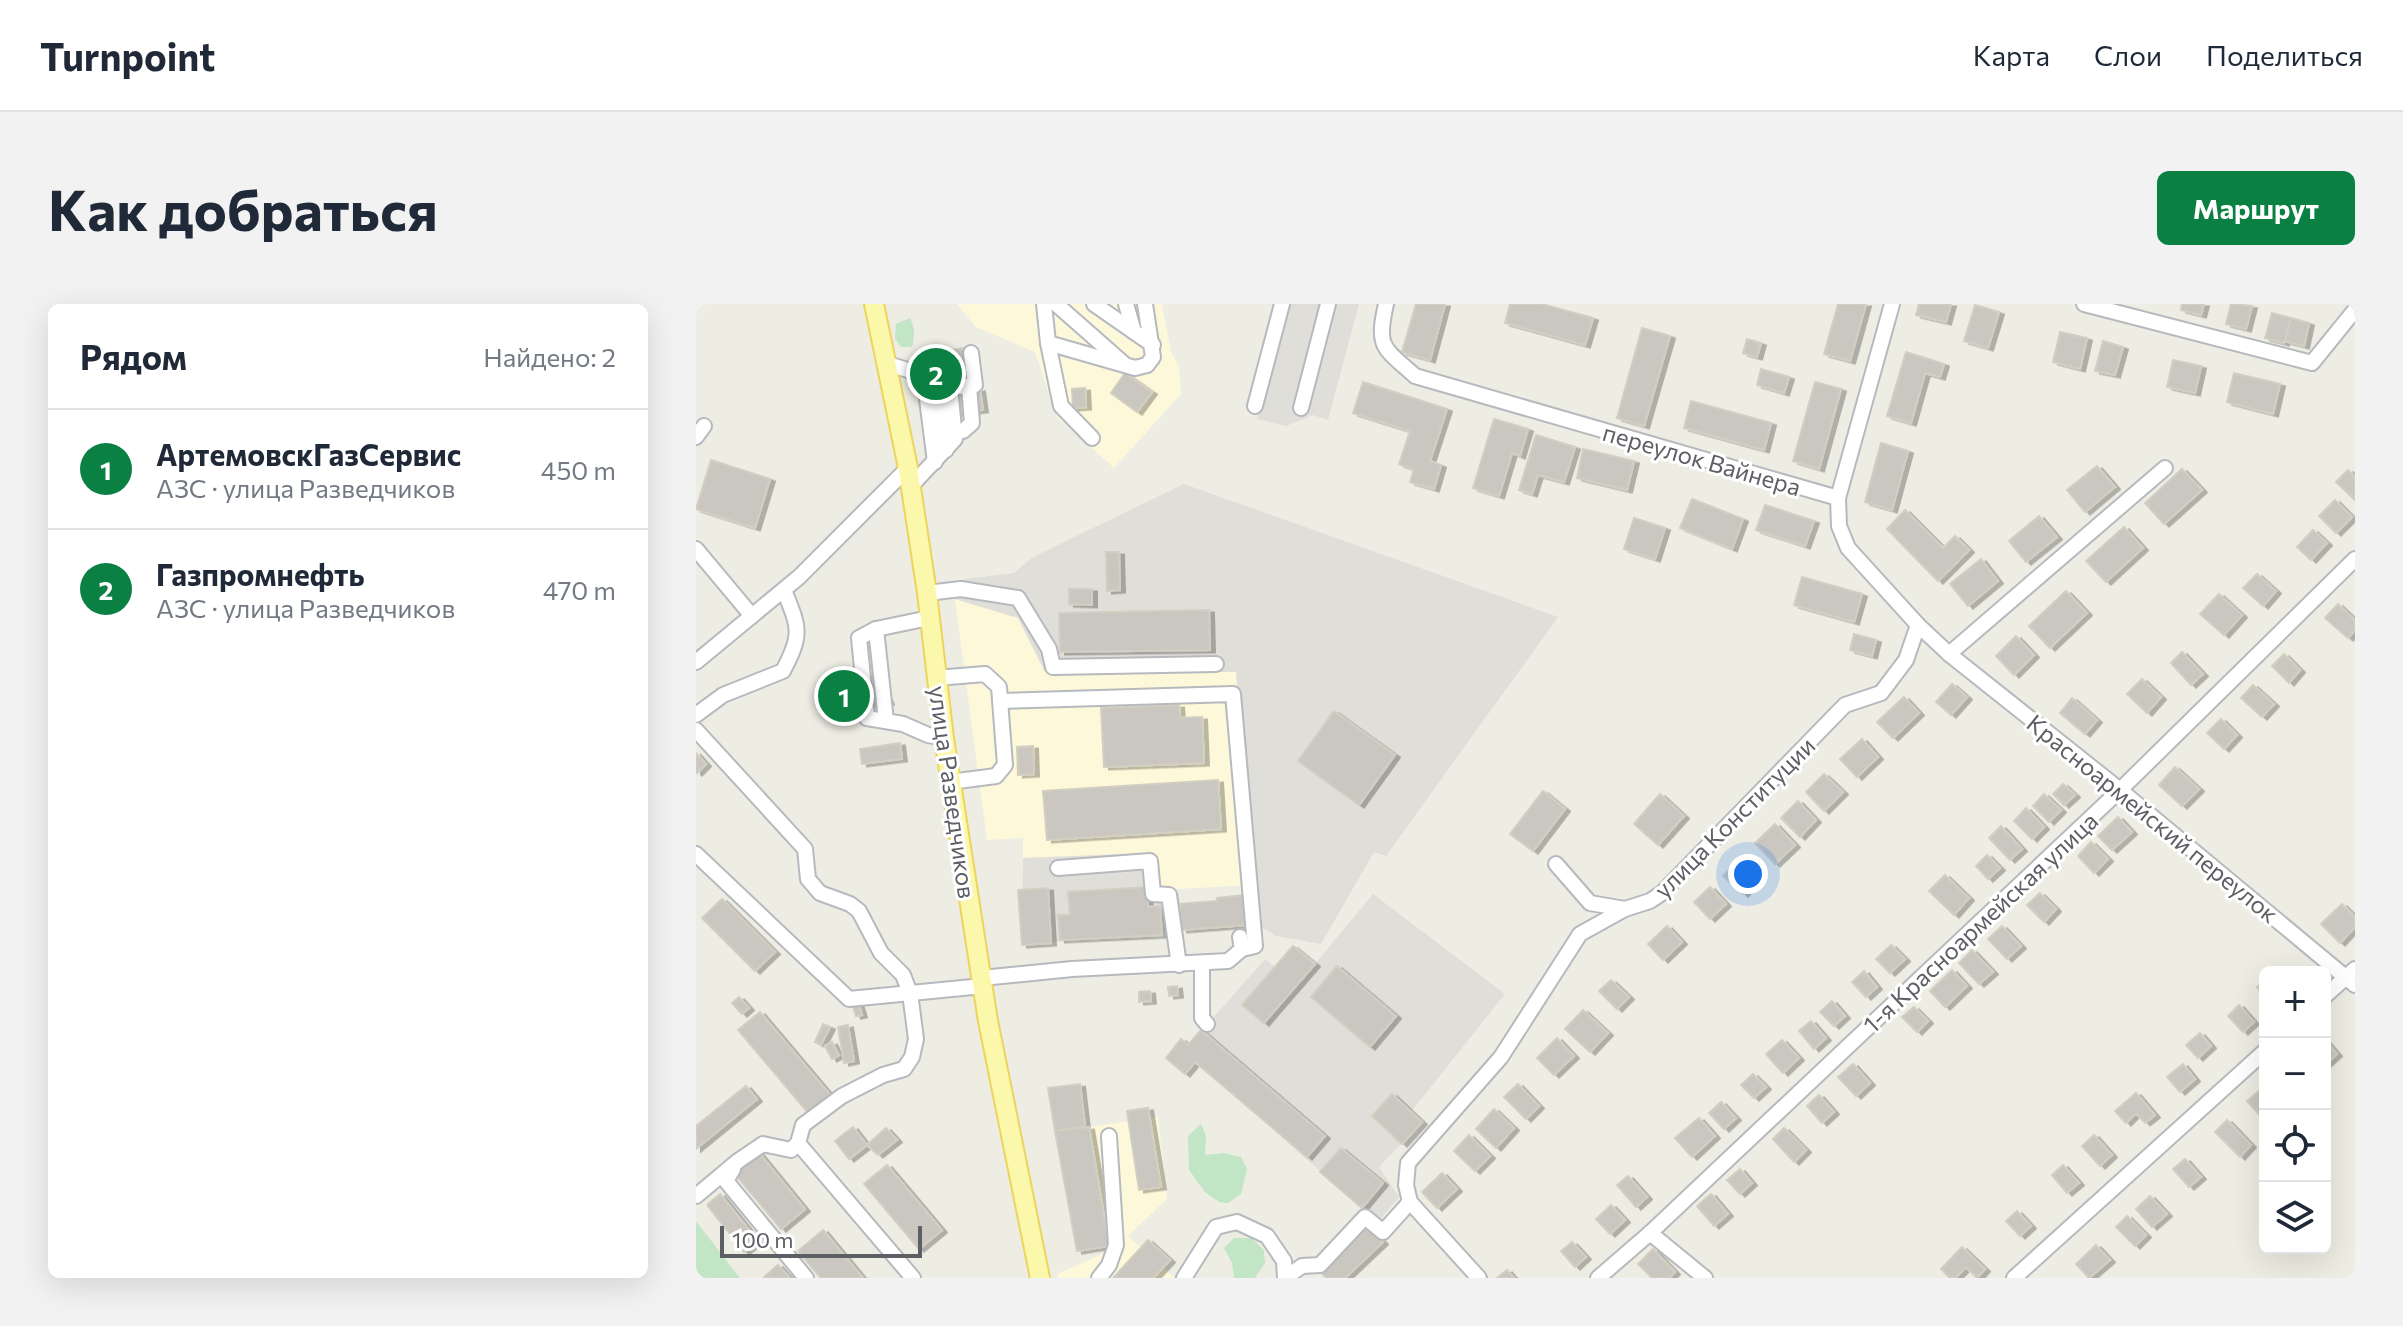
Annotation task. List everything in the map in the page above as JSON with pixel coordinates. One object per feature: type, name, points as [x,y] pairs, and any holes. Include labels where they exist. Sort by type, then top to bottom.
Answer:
[{"type":"main road","name":"улица Разведчиков","points":[[874,304],[908,468],[950,782],[983,982],[1040,1278]]},
{"type":"street","points":[[1044,304],[1048,343],[1061,406],[1092,438]]},
{"type":"street","points":[[1056,304],[1127,366]]},
{"type":"street","points":[[1094,304],[1153,345]]},
{"type":"street","points":[[1126,304],[1134,332]]},
{"type":"street","points":[[1048,343],[1135,368],[1147,365],[1153,357],[1153,345],[1145,304]]},
{"type":"street","points":[[1255,406],[1282,304]]},
{"type":"street","points":[[1301,408],[1328,304]]},
{"type":"street","name":"переулок Вайнера","points":[[1386,304],[1379,332],[1385,349],[1415,376],[1838,498]]},
{"type":"street","points":[[1892,304],[1838,498],[1839,526],[1848,548],[1918,625],[1949,654],[2165,468]]},
{"type":"street","points":[[2084,304],[2312,363],[2355,310]]},
{"type":"street","points":[[935,462],[953,388],[971,353]]},
{"type":"street","points":[[888,364],[953,388]]},
{"type":"street","points":[[910,487],[959,436],[953,388]]},
{"type":"street","points":[[953,388],[959,436]]},
{"type":"street","points":[[696,662],[784,590],[908,468]]},
{"type":"street","points":[[696,549],[752,616]]},
{"type":"street","name":"1-я Красноармейская улица","points":[[1598,1278],[1650,1233],[2120,790],[2355,559]]},
{"type":"street","points":[[927,593],[961,589],[1018,598],[1049,649],[1053,667],[1216,664]]},
{"type":"street","points":[[696,715],[723,695],[783,671],[795,648],[798,627],[784,590]]},
{"type":"street","points":[[929,618],[872,631],[881,720],[944,738]]},
{"type":"street","name":"улица Конституции","points":[[1410,1202],[1406,1185],[1408,1163],[1501,1057],[1580,934],[1662,893],[1845,705],[1881,693],[1906,660],[1918,625]]},
{"type":"street","name":"Красноармейский переулок","points":[[1949,654],[2352,977]]},
{"type":"street","points":[[936,678],[985,674],[999,687],[1005,765],[996,776],[950,782]]},
{"type":"street","points":[[696,854],[849,999],[1072,969],[1228,961],[1241,943],[1255,946],[1233,694],[1000,701]]},
{"type":"street","points":[[696,730],[805,849],[808,879],[820,893],[850,904],[859,911],[881,953],[903,975],[910,993],[916,1039],[912,1057],[904,1069],[883,1075],[842,1096],[803,1125],[798,1143],[791,1150],[763,1144],[696,1196]]},
{"type":"street","points":[[1058,868],[1150,861],[1153,894],[1169,895],[1179,965]]},
{"type":"street","points":[[1556,864],[1590,903],[1625,909]]},
{"type":"street","points":[[1580,934],[1590,903]]},
{"type":"street","points":[[1202,963],[1202,1018],[1207,1024]]},
{"type":"street","points":[[2331,992],[2352,977]]},
{"type":"street","points":[[2014,1278],[2259,1056]]},
{"type":"street","points":[[1099,1278],[1109,1265],[1116,1245],[1109,1136]]},
{"type":"street","points":[[798,1143],[913,1278]]},
{"type":"street","points":[[738,1161],[726,1181],[806,1278]]},
{"type":"street","points":[[1285,1278],[1302,1266],[1320,1265],[1365,1217],[1383,1232],[1410,1202],[1479,1278]]},
{"type":"street","points":[[1184,1278],[1216,1227],[1237,1222],[1267,1236],[1284,1261],[1285,1278]]},
{"type":"street","points":[[1650,1233],[1705,1278]]},
{"type":"shaded area","points":[[957,304],[1162,304],[1171,352],[1179,366],[1181,394],[1114,468],[1057,417],[1035,352],[976,327]]},
{"type":"shaded area","points":[[1288,304],[1359,304],[1328,420],[1313,415],[1286,426],[1257,419]]},
{"type":"shaded area","points":[[1184,484],[1558,617],[1386,856],[1374,852],[1321,944],[1276,936],[1256,924],[1236,672],[1045,672],[1018,618],[955,599],[964,579],[1014,573],[1033,557]]},
{"type":"shaded area","points":[[955,599],[1018,618],[1045,672],[1236,672],[1253,885],[1158,890],[1153,853],[1023,858],[1023,838],[987,840]]},
{"type":"shaded area","points":[[1153,853],[1158,890],[1179,893],[1182,930],[1022,945],[1023,858]]},
{"type":"shaded area","points":[[1373,894],[1505,994],[1411,1112],[1422,1122],[1379,1167],[1399,1197],[1378,1222],[1196,1062],[1185,1074],[1166,1058],[1181,1039],[1189,1045],[1265,959],[1275,967],[1293,946],[1315,964]]},
{"type":"shaded area","points":[[1158,1117],[1167,1199],[1128,1236],[1175,1278],[1058,1278],[1057,1274],[1107,1252],[1109,1246],[1089,1127]]},
{"type":"green space","points":[[910,318],[914,332],[912,347],[901,347],[895,339],[896,324]]},
{"type":"green space","points":[[1201,1124],[1206,1136],[1205,1155],[1224,1153],[1241,1157],[1247,1169],[1241,1194],[1228,1203],[1219,1202],[1205,1192],[1189,1170],[1188,1136]]},
{"type":"green space","points":[[696,1221],[740,1278],[696,1278]]},
{"type":"green space","points":[[1234,1238],[1251,1238],[1264,1250],[1265,1263],[1255,1278],[1234,1278],[1232,1263],[1224,1248]]},
{"type":"building","points":[[1416,304],[1445,304],[1430,360],[1402,352]]},
{"type":"building","points":[[1510,304],[1542,304],[1593,318],[1585,345],[1505,323]]},
{"type":"building","points":[[1838,304],[1866,304],[1850,361],[1824,354]]},
{"type":"building","points":[[1919,304],[1951,304],[1946,322],[1916,315]]},
{"type":"building","points":[[2182,304],[2204,304],[2201,315],[2181,310]]},
{"type":"building","points":[[2231,304],[2252,306],[2246,329],[2226,324]]},
{"type":"building","points":[[1975,305],[1999,312],[1988,348],[1964,341]]},
{"type":"building","points":[[2272,313],[2291,318],[2284,343],[2265,338]]},
{"type":"building","points":[[2291,318],[2309,323],[2304,346],[2285,341]]},
{"type":"building","points":[[1642,328],[1670,336],[1644,426],[1617,418]]},
{"type":"building","points":[[2060,332],[2087,338],[2080,369],[2053,362]]},
{"type":"building","points":[[1747,339],[1761,343],[1757,357],[1743,353]]},
{"type":"building","points":[[2103,341],[2123,347],[2115,375],[2095,371]]},
{"type":"building","points":[[964,348],[968,373],[927,379],[923,355]]},
{"type":"building","points":[[1906,352],[1944,364],[1940,377],[1925,373],[1911,423],[1887,416]]},
{"type":"building","points":[[2173,360],[2201,366],[2195,393],[2167,387]]},
{"type":"building","points":[[1761,369],[1789,377],[1784,393],[1757,385]]},
{"type":"building","points":[[958,372],[960,392],[980,389],[983,410],[927,417],[946,396],[943,374]]},
{"type":"building","points":[[1125,373],[1152,392],[1137,412],[1111,393]]},
{"type":"building","points":[[2234,373],[2280,384],[2273,414],[2227,402]]},
{"type":"building","points":[[1363,382],[1447,409],[1430,461],[1441,465],[1434,489],[1410,482],[1414,469],[1399,464],[1410,431],[1353,413]]},
{"type":"building","points":[[1815,382],[1841,389],[1819,469],[1793,461]]},
{"type":"building","points":[[1085,388],[1086,407],[1073,408],[1072,389]]},
{"type":"building","points":[[1691,401],[1771,423],[1764,450],[1684,428]]},
{"type":"building","points":[[1494,419],[1528,429],[1520,456],[1512,453],[1499,496],[1473,488]]},
{"type":"building","points":[[1536,435],[1575,447],[1564,482],[1538,475],[1532,494],[1519,490]]},
{"type":"building","points":[[1881,443],[1908,451],[1892,510],[1865,502]]},
{"type":"building","points":[[1583,449],[1634,461],[1627,490],[1577,478]]},
{"type":"building","points":[[711,460],[770,479],[755,528],[696,509]]},
{"type":"building","points":[[2097,466],[2115,487],[2085,512],[2067,490]]},
{"type":"building","points":[[2182,469],[2202,490],[2164,524],[2145,503]]},
{"type":"building","points":[[2348,470],[2355,477],[2355,500],[2336,482]]},
{"type":"building","points":[[1692,499],[1743,519],[1732,549],[1680,528]]},
{"type":"building","points":[[2335,500],[2352,517],[2336,533],[2319,516]]},
{"type":"building","points":[[1765,505],[1814,521],[1805,546],[1756,530]]},
{"type":"building","points":[[1905,510],[1943,548],[1955,536],[1969,550],[1938,581],[1887,529]]},
{"type":"building","points":[[2039,516],[2057,537],[2026,562],[2009,541]]},
{"type":"building","points":[[1634,518],[1665,528],[1655,559],[1624,549]]},
{"type":"building","points":[[2124,527],[2143,548],[2106,582],[2086,561]]},
{"type":"building","points":[[2313,530],[2327,543],[2311,560],[2297,547]]},
{"type":"building","points":[[1106,552],[1119,552],[1120,590],[1107,591]]},
{"type":"building","points":[[1981,559],[1998,581],[1968,606],[1950,584]]},
{"type":"building","points":[[2257,574],[2276,591],[2263,606],[2243,588]]},
{"type":"building","points":[[1802,577],[1862,594],[1854,622],[1794,605]]},
{"type":"building","points":[[1069,589],[1092,589],[1092,605],[1069,604]]},
{"type":"building","points":[[2066,591],[2087,613],[2050,648],[2029,626]]},
{"type":"building","points":[[2219,594],[2242,615],[2224,635],[2200,614]]},
{"type":"building","points":[[2338,604],[2355,620],[2355,630],[2348,638],[2325,618]]},
{"type":"building","points":[[1209,610],[1210,650],[1060,652],[1059,613]]},
{"type":"building","points":[[1854,634],[1876,640],[1872,656],[1850,650]]},
{"type":"building","points":[[2016,636],[2034,655],[2014,675],[1996,656]]},
{"type":"building","points":[[2182,652],[2203,674],[2191,685],[2171,663]]},
{"type":"building","points":[[2284,654],[2300,670],[2289,683],[2272,666]]},
{"type":"building","points":[[876,676],[889,702],[851,707],[848,688],[866,677]]},
{"type":"building","points":[[847,678],[851,707],[840,708],[837,679]]},
{"type":"building","points":[[2142,679],[2161,697],[2147,713],[2127,694]]},
{"type":"building","points":[[1952,684],[1967,697],[1951,715],[1936,702]]},
{"type":"building","points":[[2253,685],[2274,704],[2262,717],[2241,698]]},
{"type":"building","points":[[1904,697],[1919,713],[1893,738],[1877,722]]},
{"type":"building","points":[[2072,698],[2097,720],[2085,734],[2060,713]]},
{"type":"building","points":[[1179,705],[1180,718],[1202,717],[1204,763],[1104,767],[1101,708]]},
{"type":"building","points":[[1334,711],[1395,755],[1359,805],[1298,761]]},
{"type":"building","points":[[2221,719],[2237,735],[2224,749],[2207,733]]},
{"type":"building","points":[[1862,739],[1878,757],[1857,777],[1840,759]]},
{"type":"building","points":[[900,743],[902,759],[862,764],[860,749]]},
{"type":"building","points":[[1033,746],[1034,774],[1018,775],[1017,747]]},
{"type":"building","points":[[696,753],[706,764],[697,773],[696,772]]},
{"type":"building","points":[[2175,767],[2199,789],[2182,806],[2159,785]]},
{"type":"building","points":[[1824,774],[1843,792],[1824,811],[1806,792]]},
{"type":"building","points":[[1218,780],[1221,829],[1047,840],[1043,791]]},
{"type":"building","points":[[2063,784],[2075,795],[2064,805],[2053,794]]},
{"type":"building","points":[[1543,791],[1565,809],[1533,851],[1510,834]]},
{"type":"building","points":[[1660,794],[1684,816],[1658,845],[1634,824]]},
{"type":"building","points":[[2044,794],[2061,810],[2049,822],[2033,806]]},
{"type":"building","points":[[1798,801],[1816,820],[1800,837],[1781,818]]},
{"type":"building","points":[[2026,808],[2044,827],[2032,839],[2014,821]]},
{"type":"building","points":[[2118,817],[2132,832],[2112,850],[2098,836]]},
{"type":"building","points":[[1775,824],[1795,845],[1775,864],[1755,843]]},
{"type":"building","points":[[2001,826],[2022,849],[2010,860],[1989,838]]},
{"type":"building","points":[[2091,842],[2108,859],[2094,873],[2078,856]]},
{"type":"building","points":[[1987,855],[2000,868],[1988,879],[1976,866]]},
{"type":"building","points":[[1738,860],[1757,879],[1743,894],[1723,876]]},
{"type":"building","points":[[1945,875],[1969,898],[1954,915],[1929,891]]},
{"type":"building","points":[[1147,887],[1148,907],[1160,906],[1162,935],[1060,940],[1058,915],[1070,915],[1068,892]]},
{"type":"building","points":[[1710,887],[1726,904],[1710,919],[1694,902]]},
{"type":"building","points":[[1048,888],[1051,943],[1022,945],[1018,890]]},
{"type":"building","points":[[2040,893],[2056,909],[2044,922],[2027,905]]},
{"type":"building","points":[[1244,895],[1246,925],[1182,930],[1180,904]]},
{"type":"building","points":[[722,899],[775,952],[755,971],[702,918]]},
{"type":"building","points":[[2342,904],[2355,917],[2355,927],[2340,943],[2321,924]]},
{"type":"building","points":[[1667,926],[1682,942],[1663,960],[1648,944]]},
{"type":"building","points":[[2002,926],[2021,946],[2007,959],[1988,939]]},
{"type":"building","points":[[1891,945],[1905,959],[1890,973],[1876,959]]},
{"type":"building","points":[[1293,946],[1315,964],[1264,1023],[1242,1005]]},
{"type":"building","points":[[1972,950],[1993,972],[1979,984],[1959,963]]},
{"type":"building","points":[[1337,966],[1396,1016],[1370,1047],[1311,997]]},
{"type":"building","points":[[1952,970],[1967,986],[1945,1007],[1930,991]]},
{"type":"building","points":[[1864,971],[1877,987],[1866,997],[1852,982]]},
{"type":"building","points":[[1611,980],[1629,997],[1617,1009],[1599,991]]},
{"type":"building","points":[[1177,986],[1178,995],[1169,996],[1168,987]]},
{"type":"building","points":[[1150,991],[1151,1001],[1139,1002],[1139,992]]},
{"type":"building","points":[[739,997],[749,1008],[742,1014],[732,1003]]},
{"type":"building","points":[[1832,1001],[1845,1016],[1834,1026],[1820,1012]]},
{"type":"building","points":[[858,1002],[862,1015],[856,1016],[852,1004]]},
{"type":"building","points":[[2239,1005],[2254,1022],[2243,1032],[2228,1016]]},
{"type":"building","points":[[1914,1007],[1928,1021],[1917,1032],[1902,1017]]},
{"type":"building","points":[[1583,1010],[1608,1033],[1590,1052],[1565,1029]]},
{"type":"building","points":[[760,1012],[832,1097],[810,1115],[738,1030]]},
{"type":"building","points":[[1811,1021],[1826,1038],[1814,1049],[1799,1031]]},
{"type":"building","points":[[823,1024],[830,1027],[821,1045],[815,1042]]},
{"type":"building","points":[[848,1025],[854,1061],[844,1063],[838,1027]]},
{"type":"building","points":[[1201,1030],[1325,1136],[1307,1157],[1195,1062],[1185,1074],[1166,1058],[1181,1039],[1188,1045]]},
{"type":"building","points":[[2200,1033],[2211,1046],[2198,1058],[2186,1045]]},
{"type":"building","points":[[1557,1038],[1574,1056],[1554,1075],[1537,1058]]},
{"type":"building","points":[[1782,1040],[1799,1058],[1783,1073],[1766,1054]]},
{"type":"building","points":[[832,1042],[839,1055],[832,1059],[825,1046]]},
{"type":"building","points":[[1853,1064],[1870,1083],[1856,1096],[1838,1077]]},
{"type":"building","points":[[2183,1064],[2195,1079],[2180,1092],[2167,1077]]},
{"type":"building","points":[[1753,1074],[1766,1087],[1754,1098],[1741,1085]]},
{"type":"building","points":[[1080,1084],[1085,1126],[1055,1131],[1048,1088]]},
{"type":"building","points":[[1518,1084],[1539,1106],[1526,1119],[1504,1097]]},
{"type":"building","points":[[746,1086],[757,1099],[696,1149],[696,1126]]},
{"type":"building","points":[[2259,1091],[2259,1114],[2247,1101]]},
{"type":"building","points":[[2136,1093],[2155,1115],[2145,1123],[2136,1113],[2126,1123],[2115,1111]]},
{"type":"building","points":[[1392,1094],[1422,1122],[1402,1144],[1372,1116]]},
{"type":"building","points":[[1819,1095],[1834,1112],[1822,1123],[1807,1106]]},
{"type":"building","points":[[1721,1102],[1736,1118],[1724,1129],[1709,1113]]},
{"type":"building","points":[[1148,1108],[1161,1187],[1139,1190],[1127,1111]]},
{"type":"building","points":[[1494,1109],[1514,1128],[1496,1148],[1476,1129]]},
{"type":"building","points":[[1699,1118],[1715,1136],[1692,1157],[1675,1138]]},
{"type":"building","points":[[2227,1120],[2251,1145],[2240,1157],[2215,1132]]},
{"type":"building","points":[[853,1127],[867,1145],[849,1159],[835,1141]]},
{"type":"building","points":[[1089,1127],[1109,1246],[1077,1251],[1055,1131]]},
{"type":"building","points":[[886,1128],[897,1140],[878,1155],[867,1145]]},
{"type":"building","points":[[1784,1128],[1806,1150],[1794,1162],[1773,1139]]},
{"type":"building","points":[[1469,1135],[1490,1156],[1475,1171],[1454,1151]]},
{"type":"building","points":[[2094,1135],[2112,1155],[2100,1166],[2082,1146]]},
{"type":"building","points":[[1341,1148],[1383,1183],[1362,1208],[1320,1172]]},
{"type":"building","points":[[759,1153],[805,1209],[781,1229],[734,1173]]},
{"type":"building","points":[[2185,1159],[2201,1177],[2189,1187],[2173,1169]]},
{"type":"building","points":[[887,1165],[942,1230],[919,1249],[864,1184]]},
{"type":"building","points":[[2063,1165],[2079,1183],[2067,1193],[2052,1175]]},
{"type":"building","points":[[1740,1169],[1752,1183],[1740,1194],[1727,1180]]},
{"type":"building","points":[[1442,1173],[1457,1189],[1437,1208],[1422,1192]]},
{"type":"building","points":[[1628,1176],[1647,1197],[1636,1207],[1617,1185]]},
{"type":"building","points":[[720,1194],[758,1241],[744,1252],[707,1205]]},
{"type":"building","points":[[1711,1194],[1728,1214],[1714,1226],[1697,1206]]},
{"type":"building","points":[[2150,1196],[2167,1214],[2152,1227],[2136,1209]]},
{"type":"building","points":[[1611,1205],[1625,1220],[1610,1234],[1596,1219]]},
{"type":"building","points":[[2017,1211],[2031,1226],[2020,1236],[2006,1221]]},
{"type":"building","points":[[2127,1216],[2146,1235],[2135,1246],[2116,1227]]},
{"type":"building","points":[[1367,1225],[1383,1242],[1345,1278],[1326,1278],[1319,1270]]},
{"type":"building","points":[[823,1230],[863,1278],[821,1278],[798,1251]]},
{"type":"building","points":[[1148,1240],[1170,1260],[1153,1278],[1113,1278]]},
{"type":"building","points":[[1572,1242],[1586,1257],[1575,1267],[1561,1251]]},
{"type":"building","points":[[2096,1245],[2110,1260],[2089,1278],[2076,1264]]},
{"type":"building","points":[[1962,1247],[1985,1269],[1977,1278],[1966,1267],[1955,1278],[1950,1278],[1941,1269]]},
{"type":"building","points":[[1653,1249],[1675,1272],[1669,1278],[1652,1278],[1638,1264]]},
{"type":"building","points":[[778,1265],[790,1278],[764,1278],[764,1277]]},
{"type":"building","points":[[1507,1270],[1514,1278],[1497,1278]]},
{"type":"place","name":"Газпромнефть","points":[[936,374]]},
{"type":"place","name":"АртемовскГазСервис","points":[[844,696]]}]
